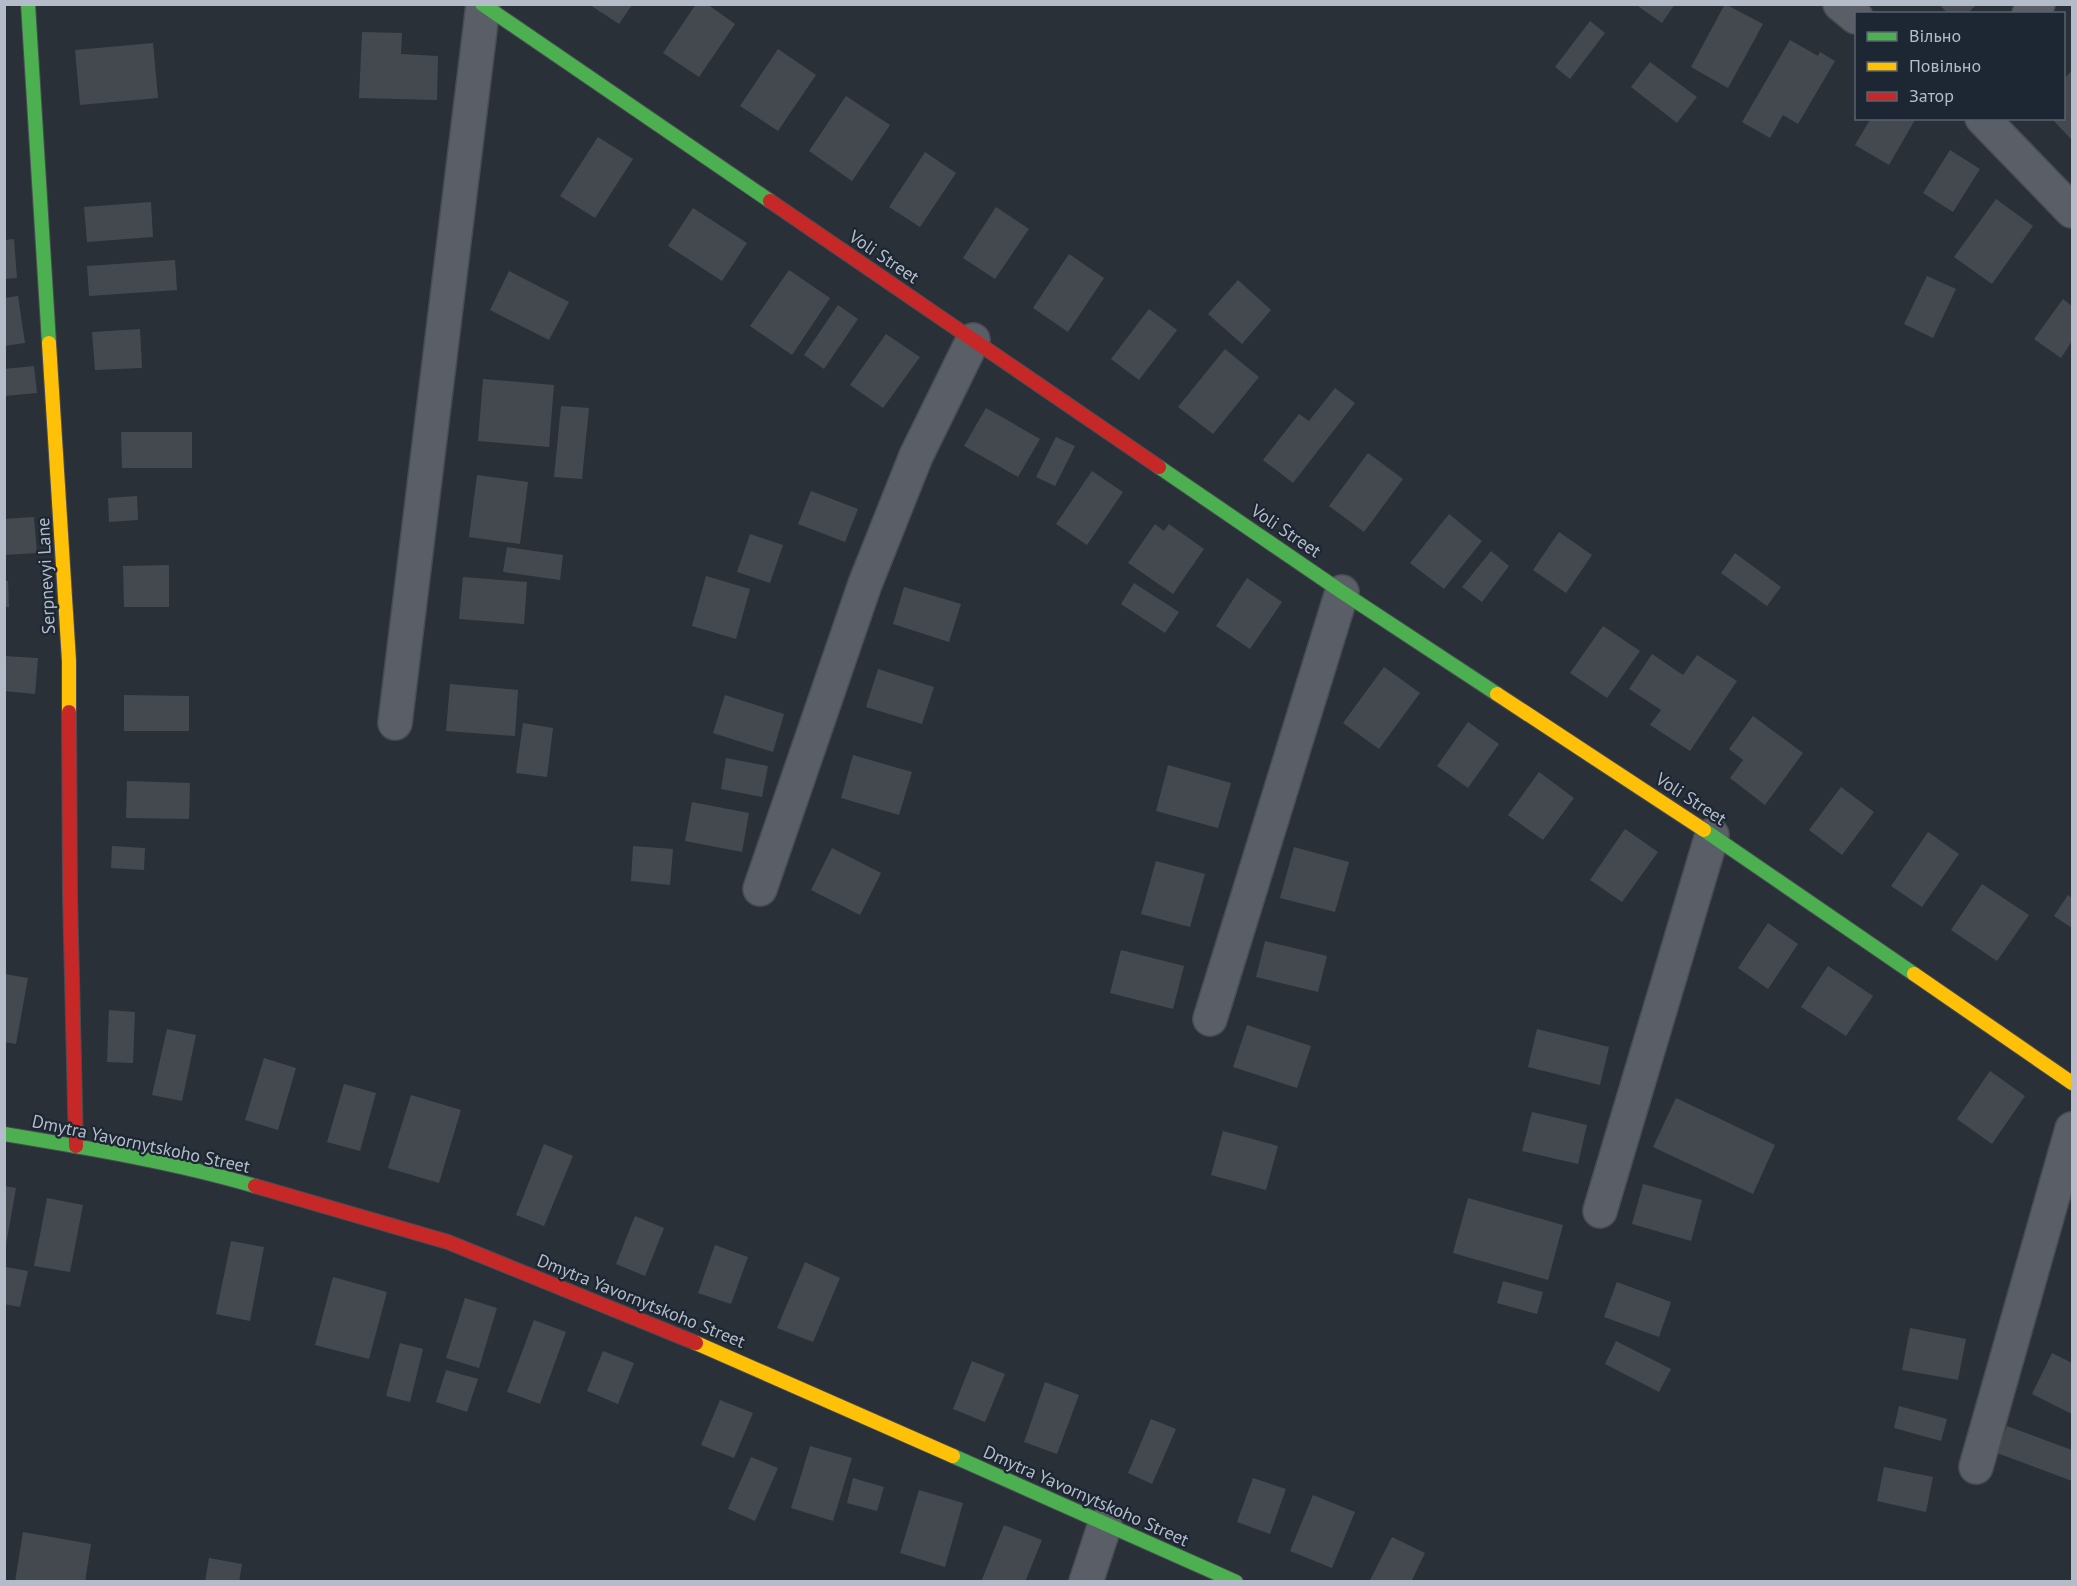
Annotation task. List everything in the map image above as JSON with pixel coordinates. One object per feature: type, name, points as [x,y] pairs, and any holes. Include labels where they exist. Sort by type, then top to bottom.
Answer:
[{"type":"street","name":"Serpnevyi Lane","points":[[28,4],[69,661],[70,895],[76,1146]]},
{"type":"street","points":[[1840,4],[1855,15]]},
{"type":"street","points":[[395,723],[482,5]]},
{"type":"street","name":"Voli Street","points":[[482,5],[1342,592],[1712,835],[2073,1083]]},
{"type":"street","points":[[1984,120],[2073,211]]},
{"type":"street","points":[[760,889],[865,584],[916,456],[973,340]]},
{"type":"street","points":[[1210,1019],[1342,592]]},
{"type":"street","points":[[1600,1210],[1712,835]]},
{"type":"street","points":[[1976,1467],[2073,1129]]},
{"type":"street","name":"Dmytra Yavornytskoho Street","points":[[4,1134],[210,1173],[448,1242],[738,1361],[1236,1581]]},
{"type":"street","points":[[1086,1581],[1105,1524]]},
{"type":"building","points":[[696,4],[707,4],[735,24],[699,77],[663,53]]},
{"type":"building","points":[[1635,4],[1675,4],[1662,23]]},
{"type":"building","points":[[1725,4],[1763,24],[1728,88],[1691,67]]},
{"type":"building","points":[[1939,4],[1977,4],[1969,12],[1946,12]]},
{"type":"building","points":[[590,5],[632,5],[619,24]]},
{"type":"building","points":[[1590,21],[1605,33],[1570,79],[1555,67]]},
{"type":"building","points":[[362,32],[402,33],[401,54],[438,56],[437,100],[359,98]]},
{"type":"building","points":[[1790,40],[1818,56],[1820,52],[1835,61],[1798,124],[1783,115],[1770,138],[1742,122]]},
{"type":"building","points":[[153,43],[158,98],[80,105],[75,50]]},
{"type":"building","points":[[778,49],[816,75],[778,131],[740,106]]},
{"type":"building","points":[[1650,62],[1697,97],[1677,123],[1631,87]]},
{"type":"building","points":[[2072,70],[2072,140],[2053,120],[2065,120],[2065,78]]},
{"type":"building","points":[[846,96],[890,125],[852,181],[809,151]]},
{"type":"building","points":[[1870,120],[1915,120],[1889,165],[1855,145]]},
{"type":"building","points":[[598,137],[633,159],[595,218],[560,196]]},
{"type":"building","points":[[1950,150],[1980,169],[1953,212],[1923,193]]},
{"type":"building","points":[[925,152],[956,173],[920,227],[889,207]]},
{"type":"building","points":[[1996,199],[2033,226],[1992,284],[1954,257]]},
{"type":"building","points":[[151,202],[153,237],[87,242],[84,207]]},
{"type":"building","points":[[996,207],[1029,229],[995,279],[963,258]]},
{"type":"building","points":[[693,208],[747,243],[722,281],[668,246]]},
{"type":"building","points":[[14,239],[17,278],[5,279],[5,240]]},
{"type":"building","points":[[1069,254],[1104,278],[1068,332],[1033,308]]},
{"type":"building","points":[[175,260],[177,290],[89,296],[87,266]]},
{"type":"building","points":[[789,270],[830,298],[792,355],[750,326]]},
{"type":"building","points":[[509,271],[569,302],[549,340],[490,310]]},
{"type":"building","points":[[1927,276],[1956,289],[1933,338],[1904,324]]},
{"type":"building","points":[[1238,280],[1271,310],[1242,344],[1208,314]]},
{"type":"building","points":[[18,296],[25,343],[4,346],[4,298]]},
{"type":"building","points":[[2063,299],[2072,306],[2072,341],[2061,358],[2034,339]]},
{"type":"building","points":[[838,305],[858,319],[824,369],[804,355]]},
{"type":"building","points":[[1149,309],[1177,330],[1139,380],[1111,359]]},
{"type":"building","points":[[140,329],[142,368],[95,370],[92,332]]},
{"type":"building","points":[[886,334],[920,357],[883,408],[850,385]]},
{"type":"building","points":[[1225,349],[1259,377],[1213,434],[1178,407]]},
{"type":"building","points":[[34,366],[37,393],[4,396],[4,369]]},
{"type":"building","points":[[483,379],[554,385],[549,447],[478,441]]},
{"type":"building","points":[[1335,388],[1355,403],[1293,483],[1263,460],[1299,414],[1309,421]]},
{"type":"building","points":[[561,406],[589,408],[582,479],[554,477]]},
{"type":"building","points":[[986,408],[1040,439],[1018,477],[964,446]]},
{"type":"building","points":[[121,432],[192,432],[192,468],[122,468]]},
{"type":"building","points":[[1056,437],[1075,446],[1055,486],[1036,477]]},
{"type":"building","points":[[1368,453],[1403,479],[1364,532],[1329,506]]},
{"type":"building","points":[[1092,471],[1123,492],[1087,545],[1056,524]]},
{"type":"building","points":[[477,475],[528,482],[520,544],[469,537]]},
{"type":"building","points":[[811,491],[858,509],[845,542],[798,524]]},
{"type":"building","points":[[137,496],[138,520],[109,522],[108,498]]},
{"type":"building","points":[[1449,514],[1482,541],[1444,589],[1410,563]]},
{"type":"building","points":[[34,517],[37,553],[4,555],[4,519]]},
{"type":"building","points":[[1155,524],[1164,531],[1169,524],[1204,549],[1173,594],[1128,563]]},
{"type":"building","points":[[1559,532],[1592,555],[1566,593],[1533,570]]},
{"type":"building","points":[[750,534],[783,545],[770,583],[737,572]]},
{"type":"building","points":[[507,547],[563,555],[560,580],[503,572]]},
{"type":"building","points":[[1491,551],[1509,566],[1482,602],[1462,587]]},
{"type":"building","points":[[1735,553],[1781,587],[1767,606],[1721,573]]},
{"type":"building","points":[[169,565],[169,607],[124,607],[123,566]]},
{"type":"building","points":[[706,576],[750,589],[736,639],[692,626]]},
{"type":"building","points":[[463,577],[527,582],[524,624],[459,619]]},
{"type":"building","points":[[1247,578],[1282,602],[1250,649],[1216,626]]},
{"type":"building","points":[[4,581],[8,581],[9,607],[4,607]]},
{"type":"building","points":[[1134,583],[1179,612],[1165,633],[1121,604]]},
{"type":"building","points":[[904,587],[961,604],[949,642],[893,624]]},
{"type":"building","points":[[1603,626],[1640,651],[1607,698],[1570,673]]},
{"type":"building","points":[[1652,654],[1683,675],[1697,655],[1737,681],[1690,751],[1650,725],[1661,710],[1629,689]]},
{"type":"building","points":[[4,656],[38,658],[35,694],[4,691]]},
{"type":"building","points":[[1384,667],[1420,693],[1379,749],[1343,723]]},
{"type":"building","points":[[878,669],[934,687],[922,724],[866,707]]},
{"type":"building","points":[[450,684],[518,690],[515,736],[446,731]]},
{"type":"building","points":[[124,695],[189,696],[189,731],[124,731]]},
{"type":"building","points":[[725,695],[784,714],[773,752],[713,733]]},
{"type":"building","points":[[1753,716],[1803,753],[1765,805],[1730,778],[1743,760],[1729,749]]},
{"type":"building","points":[[1468,722],[1499,744],[1468,788],[1437,766]]},
{"type":"building","points":[[523,723],[553,728],[547,777],[516,773]]},
{"type":"building","points":[[853,755],[912,772],[899,815],[841,798]]},
{"type":"building","points":[[726,758],[768,766],[762,797],[721,789]]},
{"type":"building","points":[[1168,765],[1231,783],[1218,828],[1156,811]]},
{"type":"building","points":[[1539,772],[1574,798],[1543,840],[1508,815]]},
{"type":"building","points":[[127,781],[190,783],[189,819],[126,818]]},
{"type":"building","points":[[1841,787],[1874,812],[1842,855],[1809,830]]},
{"type":"building","points":[[692,802],[749,813],[742,852],[685,841]]},
{"type":"building","points":[[1625,829],[1658,852],[1622,902],[1590,880]]},
{"type":"building","points":[[1928,832],[1959,854],[1922,907],[1891,886]]},
{"type":"building","points":[[112,846],[145,848],[144,870],[111,868]]},
{"type":"building","points":[[633,846],[673,849],[670,885],[631,881]]},
{"type":"building","points":[[1294,847],[1349,862],[1335,912],[1280,898]]},
{"type":"building","points":[[832,848],[881,873],[860,915],[811,890]]},
{"type":"building","points":[[1156,861],[1205,874],[1190,927],[1141,914]]},
{"type":"building","points":[[1982,884],[2029,915],[1997,961],[1951,930]]},
{"type":"building","points":[[2068,895],[2072,898],[2072,928],[2054,916]]},
{"type":"building","points":[[1768,923],[1798,944],[1768,989],[1738,968]]},
{"type":"building","points":[[1265,941],[1327,956],[1318,992],[1256,977]]},
{"type":"building","points":[[1121,950],[1184,966],[1173,1009],[1110,993]]},
{"type":"building","points":[[1828,966],[1873,996],[1846,1036],[1801,1007]]},
{"type":"building","points":[[4,974],[28,978],[16,1044],[4,1042]]},
{"type":"building","points":[[109,1010],[135,1012],[133,1063],[107,1062]]},
{"type":"building","points":[[1247,1025],[1311,1046],[1297,1088],[1233,1067]]},
{"type":"building","points":[[167,1029],[196,1035],[182,1101],[152,1095]]},
{"type":"building","points":[[1537,1029],[1609,1047],[1600,1085],[1528,1067]]},
{"type":"building","points":[[264,1058],[296,1068],[278,1130],[245,1120]]},
{"type":"building","points":[[1990,1071],[2025,1096],[1992,1144],[1957,1119]]},
{"type":"building","points":[[344,1084],[376,1093],[360,1151],[327,1142]]},
{"type":"building","points":[[411,1095],[461,1110],[439,1183],[388,1168]]},
{"type":"building","points":[[1676,1098],[1775,1145],[1753,1194],[1653,1147]]},
{"type":"building","points":[[1532,1112],[1587,1125],[1578,1164],[1522,1151]]},
{"type":"building","points":[[1223,1131],[1278,1146],[1266,1190],[1211,1175]]},
{"type":"building","points":[[544,1144],[573,1156],[544,1226],[516,1215]]},
{"type":"building","points":[[1643,1184],[1702,1200],[1691,1241],[1632,1224]]},
{"type":"building","points":[[4,1186],[16,1188],[6,1245],[4,1245]]},
{"type":"building","points":[[47,1198],[83,1205],[70,1272],[34,1266]]},
{"type":"building","points":[[1468,1198],[1563,1225],[1548,1280],[1453,1253]]},
{"type":"building","points":[[635,1216],[664,1228],[645,1276],[616,1264]]},
{"type":"building","points":[[231,1241],[264,1247],[250,1321],[216,1314]]},
{"type":"building","points":[[715,1245],[748,1257],[731,1304],[698,1293]]},
{"type":"building","points":[[805,1262],[840,1278],[813,1342],[777,1328]]},
{"type":"building","points":[[6,1267],[28,1271],[20,1307],[4,1304]]},
{"type":"building","points":[[333,1277],[387,1292],[369,1359],[315,1345]]},
{"type":"building","points":[[1503,1281],[1543,1292],[1537,1314],[1497,1303]]},
{"type":"building","points":[[1617,1282],[1671,1302],[1659,1337],[1604,1317]]},
{"type":"building","points":[[465,1298],[497,1308],[479,1368],[446,1358]]},
{"type":"building","points":[[534,1320],[566,1332],[540,1404],[507,1392]]},
{"type":"building","points":[[1910,1328],[1966,1339],[1958,1380],[1902,1370]]},
{"type":"building","points":[[1616,1341],[1671,1369],[1659,1392],[1605,1364]]},
{"type":"building","points":[[400,1343],[423,1349],[410,1402],[386,1396]]},
{"type":"building","points":[[603,1351],[634,1363],[618,1404],[587,1391]]},
{"type":"building","points":[[2052,1353],[2072,1363],[2072,1414],[2032,1394]]},
{"type":"building","points":[[972,1361],[1005,1374],[985,1422],[953,1409]]},
{"type":"building","points":[[446,1370],[478,1379],[467,1412],[436,1402]]},
{"type":"building","points":[[1045,1382],[1079,1395],[1057,1454],[1024,1442]]},
{"type":"building","points":[[720,1400],[753,1413],[734,1458],[701,1445]]},
{"type":"building","points":[[1899,1406],[1947,1419],[1941,1441],[1894,1428]]},
{"type":"building","points":[[1151,1419],[1176,1429],[1152,1484],[1128,1473]]},
{"type":"building","points":[[2007,1426],[2072,1450],[2072,1481],[1997,1453]]},
{"type":"building","points":[[810,1446],[852,1458],[833,1521],[791,1508]]},
{"type":"building","points":[[751,1457],[778,1468],[755,1521],[728,1509]]},
{"type":"building","points":[[1884,1467],[1933,1477],[1926,1512],[1877,1501]]},
{"type":"building","points":[[853,1478],[884,1487],[877,1511],[847,1503]]},
{"type":"building","points":[[1253,1478],[1286,1489],[1270,1534],[1237,1522]]},
{"type":"building","points":[[919,1490],[963,1503],[945,1567],[900,1553]]},
{"type":"building","points":[[1313,1495],[1355,1512],[1332,1568],[1290,1551]]},
{"type":"building","points":[[1004,1525],[1042,1540],[1025,1582],[981,1582]]},
{"type":"building","points":[[23,1532],[91,1544],[85,1582],[15,1582]]},
{"type":"building","points":[[1392,1537],[1425,1553],[1411,1582],[1369,1582]]},
{"type":"building","points":[[209,1558],[242,1564],[239,1582],[205,1582]]},
{"type":"traffic: fast","points":[[28,4],[49,343]]},
{"type":"traffic: fast","points":[[482,4],[770,201]]},
{"type":"traffic: fast","points":[[1159,467],[1497,694]]},
{"type":"traffic: fast","points":[[1704,830],[1914,974]]},
{"type":"traffic: fast","points":[[4,1134],[162,1163],[255,1186]]},
{"type":"traffic: fast","points":[[953,1456],[1236,1582]]},
{"type":"traffic: slow","points":[[49,343],[69,661],[69,712]]},
{"type":"traffic: slow","points":[[1497,694],[1704,830]]},
{"type":"traffic: slow","points":[[1914,974],[2072,1083]]},
{"type":"traffic: slow","points":[[696,1343],[953,1456]]},
{"type":"traffic: jam","points":[[770,201],[1159,467]]},
{"type":"traffic: jam","points":[[69,712],[70,895],[76,1146]]},
{"type":"traffic: jam","points":[[255,1186],[448,1242],[696,1343]]}]
